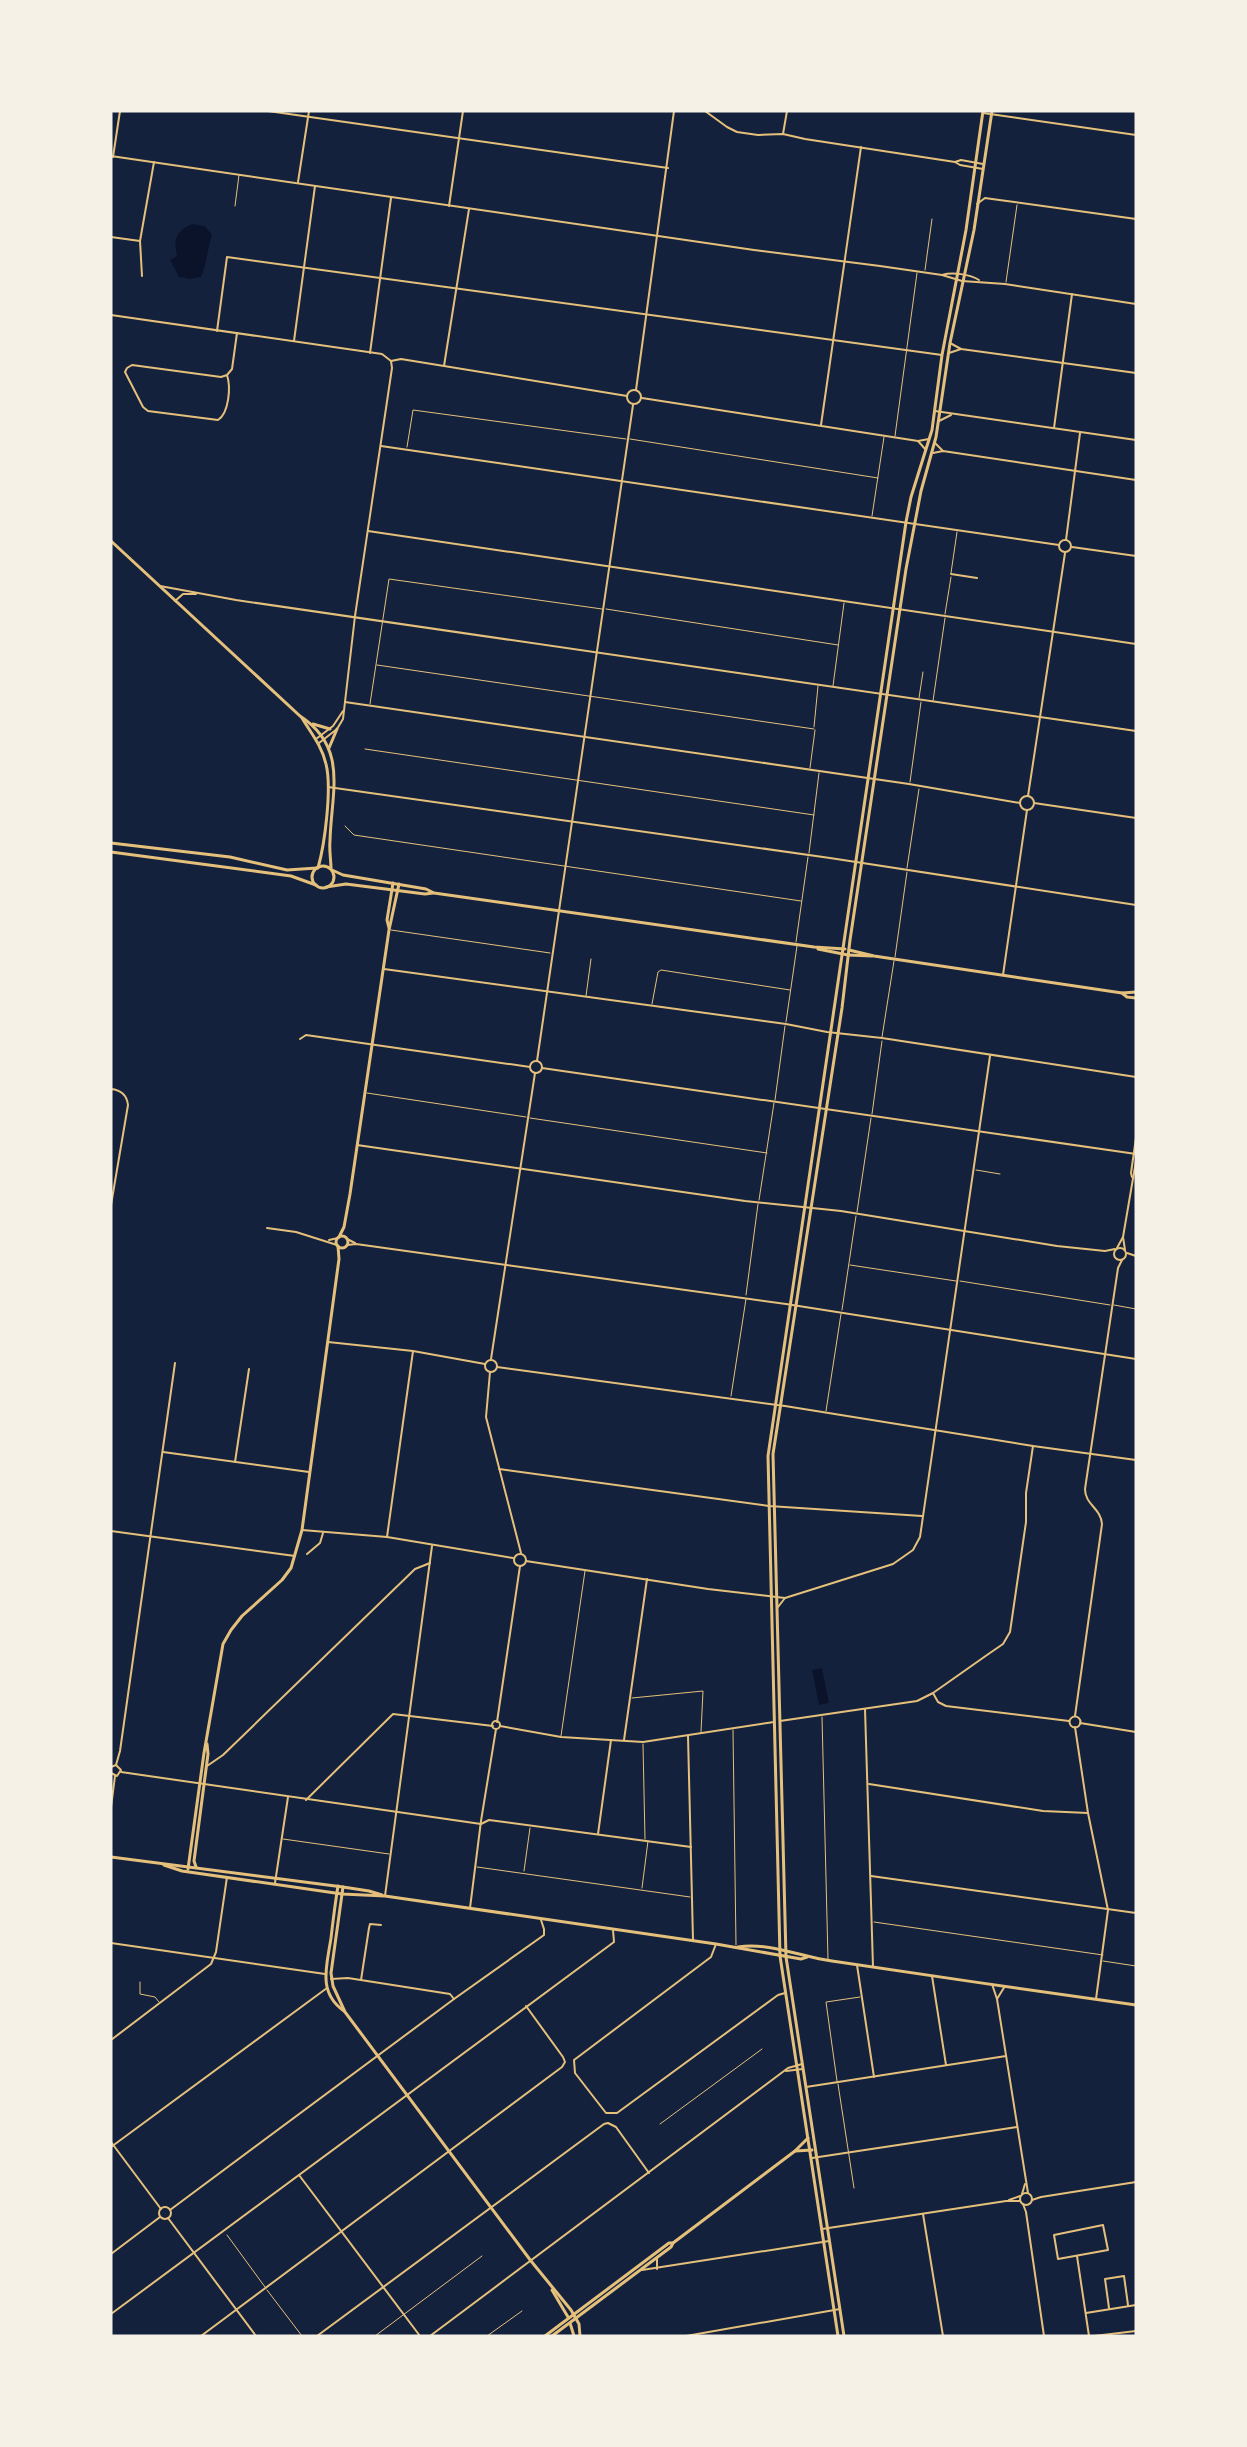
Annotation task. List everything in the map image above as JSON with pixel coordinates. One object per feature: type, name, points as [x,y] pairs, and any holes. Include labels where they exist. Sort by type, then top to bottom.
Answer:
[{"type":"main road","points":[[844,2336],[786,1957],[773,1454],[837,1032],[847,953],[844,949],[906,522],[911,497],[930,438],[983,112]]},
{"type":"main road","points":[[838,2336],[780,1956],[768,1456],[831,1033],[863,864],[900,608],[914,524],[935,444],[950,343],[978,204],[991,113]]},
{"type":"main road","points":[[111,541],[300,716],[330,729]]},
{"type":"main road","points":[[300,716],[317,741],[327,765],[328,787],[324,841],[313,876],[316,885]]},
{"type":"main road","points":[[312,723],[323,737],[329,750],[335,773],[330,840],[334,880],[326,887]]},
{"type":"main road","points":[[329,750],[337,729]]},
{"type":"main road","points":[[111,843],[230,857],[287,870],[326,866],[343,874],[426,889],[434,893]]},
{"type":"main road","points":[[111,852],[291,876],[326,887],[346,884],[425,894],[434,893],[1122,993],[1136,992]]},
{"type":"main road","points":[[197,853],[203,863]]},
{"type":"main road","points":[[389,930],[387,920],[393,883]]},
{"type":"main road","points":[[339,1259],[346,1246],[344,1227],[389,930],[399,884]]},
{"type":"main road","points":[[814,947],[844,949]]},
{"type":"main road","points":[[1122,993],[1127,997],[1136,998]]},
{"type":"main road","points":[[188,1871],[223,1644],[242,1616],[282,1580],[296,1556],[302,1530],[339,1259],[338,1238],[344,1227]]},
{"type":"main road","points":[[338,1238],[346,1238]]},
{"type":"main road","points":[[338,1246],[346,1246]]},
{"type":"main road","points":[[196,1866],[194,1861],[201,1783],[208,1754],[207,1743]]},
{"type":"main road","points":[[111,1857],[164,1865],[196,1866],[338,1886],[385,1896]]},
{"type":"main road","points":[[164,1865],[173,1869],[342,1894],[385,1896],[736,1947],[780,1950],[828,1961],[1136,2005]]},
{"type":"main road","points":[[338,1886],[325,1974],[327,1988],[336,2006],[345,2012]]},
{"type":"main road","points":[[343,1887],[331,1965],[331,1979],[345,2012],[551,2288],[557,2292],[573,2314],[580,2336]]},
{"type":"main road","points":[[736,1947],[745,1951],[786,1957],[801,1959],[807,1957]]},
{"type":"main road","points":[[552,2336],[657,2258],[795,2151],[808,2138]]},
{"type":"main road","points":[[795,2151],[815,2149]]},
{"type":"main road","points":[[545,2336],[669,2243],[674,2243]]},
{"type":"main road","points":[[551,2288],[568,2318],[574,2336]]},
{"type":"street","points":[[120,111],[112,157],[754,250],[918,271],[962,281],[1005,284],[1136,304]]},
{"type":"street","points":[[268,111],[668,168]]},
{"type":"street","points":[[298,183],[309,111]]},
{"type":"street","points":[[449,206],[463,111]]},
{"type":"street","points":[[636,390],[674,111]]},
{"type":"street","points":[[705,111],[737,132],[758,135],[783,134],[793,138],[955,162],[974,168],[983,166]]},
{"type":"street","points":[[783,134],[787,111]]},
{"type":"street","points":[[983,112],[1136,135]]},
{"type":"street","points":[[821,425],[861,147]]},
{"type":"street","points":[[955,162],[961,160],[983,166]]},
{"type":"street","points":[[142,276],[140,241],[154,162]]},
{"type":"street","points":[[294,342],[315,186]]},
{"type":"street","points":[[370,353],[392,198]]},
{"type":"street","points":[[978,204],[985,198],[1136,219]]},
{"type":"street","points":[[444,366],[469,209]]},
{"type":"street","points":[[111,237],[140,241]]},
{"type":"street","points":[[217,331],[226,256],[942,355]]},
{"type":"street","points":[[942,275],[958,274],[980,281]]},
{"type":"street","points":[[1054,428],[1072,294]]},
{"type":"street","points":[[111,315],[382,354],[391,361],[392,368],[355,616],[343,719],[337,729],[317,741]]},
{"type":"street","points":[[227,375],[229,382],[225,412],[218,420],[148,411],[142,407],[125,372],[132,365],[227,375],[232,369],[237,333]]},
{"type":"street","points":[[950,343],[961,349],[1136,373]]},
{"type":"street","points":[[949,353],[961,349]]},
{"type":"street","points":[[391,361],[401,359],[627,396]]},
{"type":"street","points":[[633,405],[628,402],[627,396],[630,391],[636,390]]},
{"type":"street","points":[[636,390],[642,398]]},
{"type":"street","points":[[642,398],[894,438],[918,441],[930,438]]},
{"type":"street","points":[[633,405],[640,402],[642,398]]},
{"type":"street","points":[[537,1061],[633,405]]},
{"type":"street","points":[[935,411],[1136,440]]},
{"type":"street","points":[[939,421],[954,415]]},
{"type":"street","points":[[381,446],[1059,545],[1066,540],[1077,471],[1080,432]]},
{"type":"street","points":[[918,441],[927,451]]},
{"type":"street","points":[[935,444],[943,451]]},
{"type":"street","points":[[933,453],[943,451],[1136,480]]},
{"type":"street","points":[[368,531],[1136,644]]},
{"type":"street","points":[[1066,540],[1072,546],[1136,556]]},
{"type":"street","points":[[1059,545],[1059,550],[1065,553]]},
{"type":"street","points":[[1072,546],[1065,553],[1028,796],[1034,803],[1136,818]]},
{"type":"street","points":[[951,574],[977,578]]},
{"type":"street","points":[[158,586],[1136,731]]},
{"type":"street","points":[[175,601],[186,593],[202,594]]},
{"type":"street","points":[[345,702],[909,784],[1020,803],[1027,810]]},
{"type":"street","points":[[323,737],[344,708]]},
{"type":"street","points":[[328,787],[573,820],[1136,905]]},
{"type":"street","points":[[1020,803],[1028,796]]},
{"type":"street","points":[[1027,810],[1032,808],[1034,803]]},
{"type":"street","points":[[1003,975],[1027,810]]},
{"type":"street","points":[[384,969],[786,1024],[831,1033],[882,1038],[1136,1077]]},
{"type":"street","points":[[300,1039],[306,1035],[530,1067]]},
{"type":"street","points":[[492,1726],[497,1722],[520,1566],[526,1561],[785,1598],[896,1562],[907,1556],[918,1544],[990,1056]]},
{"type":"street","points":[[530,1067],[532,1062],[537,1061]]},
{"type":"street","points":[[537,1061],[542,1068]]},
{"type":"street","points":[[530,1067],[531,1071],[536,1073]]},
{"type":"street","points":[[327,1342],[412,1351],[485,1364],[492,1359],[528,1118],[536,1073],[542,1068],[872,1114],[1135,1154]]},
{"type":"street","points":[[111,1089],[122,1093],[128,1106],[111,1205]]},
{"type":"street","points":[[1126,1257],[1123,1237],[1136,1138]]},
{"type":"street","points":[[357,1145],[758,1202],[812,1207],[964,1232],[1106,1251],[1116,1249],[1136,1256]]},
{"type":"street","points":[[1132,1177],[1136,1161]]},
{"type":"street","points":[[267,1228],[326,1240],[338,1246]]},
{"type":"street","points":[[1118,1268],[1114,1257],[1123,1237]]},
{"type":"street","points":[[326,1240],[338,1238]]},
{"type":"street","points":[[346,1238],[356,1244]]},
{"type":"street","points":[[346,1246],[356,1244],[791,1305],[1136,1359]]},
{"type":"street","points":[[1106,1251],[1122,1260]]},
{"type":"street","points":[[933,1693],[938,1702],[946,1706],[1069,1721],[1075,1716],[1102,1524],[1100,1515],[1086,1500],[1085,1495],[1118,1268],[1126,1257],[1136,1256]]},
{"type":"street","points":[[387,1537],[412,1351]]},
{"type":"street","points":[[490,1372],[494,1372],[497,1367],[497,1363],[492,1359]]},
{"type":"street","points":[[117,1765],[175,1363]]},
{"type":"street","points":[[485,1364],[486,1369],[490,1372]]},
{"type":"street","points":[[497,1367],[730,1398],[1032,1446],[1136,1460]]},
{"type":"street","points":[[235,1461],[249,1369]]},
{"type":"street","points":[[490,1372],[486,1417],[521,1553],[525,1556],[526,1561]]},
{"type":"street","points":[[780,1721],[917,1701],[933,1693],[1003,1644],[1010,1632],[1026,1522],[1026,1493],[1032,1446]]},
{"type":"street","points":[[162,1452],[309,1472]]},
{"type":"street","points":[[499,1469],[769,1506],[922,1516]]},
{"type":"street","points":[[302,1530],[387,1537],[513,1558]]},
{"type":"street","points":[[111,1531],[296,1556]]},
{"type":"street","points":[[307,1554],[320,1542],[323,1533]]},
{"type":"street","points":[[385,1896],[432,1545]]},
{"type":"street","points":[[513,1558],[516,1554],[521,1553]]},
{"type":"street","points":[[513,1558],[515,1564],[520,1566]]},
{"type":"street","points":[[206,1768],[415,1569],[430,1563]]},
{"type":"street","points":[[624,1740],[647,1579]]},
{"type":"street","points":[[777,1607],[785,1598]]},
{"type":"street","points":[[865,1709],[873,1967]]},
{"type":"street","points":[[306,1800],[393,1714],[492,1726],[496,1729]]},
{"type":"street","points":[[1075,1716],[1080,1719],[1080,1723]]},
{"type":"street","points":[[1069,1721],[1071,1726],[1075,1727]]},
{"type":"street","points":[[497,1722],[500,1726],[561,1737],[643,1742],[774,1722]]},
{"type":"street","points":[[1075,1727],[1080,1723],[1136,1732]]},
{"type":"street","points":[[470,1909],[496,1729],[500,1726]]},
{"type":"street","points":[[1075,1727],[1088,1813],[1108,1910],[1096,1999]]},
{"type":"street","points":[[688,1736],[693,1941]]},
{"type":"street","points":[[598,1834],[611,1740]]},
{"type":"street","points":[[208,1754],[217,1759]]},
{"type":"street","points":[[111,1767],[117,1765]]},
{"type":"street","points":[[117,1765],[121,1768],[121,1772]]},
{"type":"street","points":[[111,1807],[115,1776],[121,1772],[481,1824],[489,1820],[691,1847]]},
{"type":"street","points":[[111,1773],[115,1776]]},
{"type":"street","points":[[869,1784],[1043,1811],[1088,1813]]},
{"type":"street","points":[[275,1883],[288,1797]]},
{"type":"street","points":[[111,2040],[206,1969],[213,1958],[226,1876]]},
{"type":"street","points":[[870,1876],[1136,1913]]},
{"type":"street","points":[[168,2218],[170,2210],[544,1935],[540,1919]]},
{"type":"street","points":[[361,1980],[370,1924],[381,1925]]},
{"type":"street","points":[[111,2314],[614,1942],[613,1930]]},
{"type":"street","points":[[111,1943],[325,1974]]},
{"type":"street","points":[[716,1944],[711,1957],[577,2056],[573,2064],[575,2073],[604,2111],[609,2114],[617,2113],[778,1995],[786,1993]]},
{"type":"street","points":[[857,1965],[874,2077]]},
{"type":"street","points":[[932,1976],[946,2065]]},
{"type":"street","points":[[331,1979],[348,1978],[450,1994],[454,1999]]},
{"type":"street","points":[[992,1984],[997,1999],[1025,2182],[1029,2194],[1030,2202],[1026,2212]]},
{"type":"street","points":[[997,1999],[1006,1986]]},
{"type":"street","points":[[160,2217],[161,2209],[112,2144],[327,1988]]},
{"type":"street","points":[[201,2336],[562,2067],[565,2062],[526,2006]]},
{"type":"street","points":[[806,2087],[1006,2056]]},
{"type":"street","points":[[430,2336],[786,2071],[802,2064]]},
{"type":"street","points":[[786,2071],[803,2069]]},
{"type":"street","points":[[317,2336],[601,2125],[608,2123],[616,2127],[650,2173]]},
{"type":"street","points":[[811,2158],[1017,2127]]},
{"type":"street","points":[[299,2175],[420,2336]]},
{"type":"street","points":[[1025,2182],[1022,2203],[1026,2212],[1045,2336]]},
{"type":"street","points":[[1006,2201],[1030,2202],[1041,2197],[1136,2182]]},
{"type":"street","points":[[822,2229],[1006,2201],[1022,2195],[1041,2197]]},
{"type":"street","points":[[161,2209],[170,2210]]},
{"type":"street","points":[[923,2213],[943,2336]]},
{"type":"street","points":[[111,2254],[160,2217],[168,2218],[256,2336]]},
{"type":"street","points":[[1103,2226],[1108,2250],[1077,2256],[1059,2259],[1054,2235],[1103,2226]]},
{"type":"street","points":[[641,2270],[829,2241]]},
{"type":"street","points":[[1077,2256],[1089,2336]]},
{"type":"street","points":[[657,2258],[657,2269]]},
{"type":"street","points":[[1110,2308],[1105,2279],[1124,2276],[1128,2306]]},
{"type":"street","points":[[1086,2313],[1136,2305]]},
{"type":"street","points":[[686,2336],[840,2309]]},
{"type":"street","points":[[1094,2336],[1136,2331]]},
{"type":"lane","points":[[235,206],[239,174]]},
{"type":"lane","points":[[1005,284],[1017,202]]},
{"type":"lane","points":[[924,272],[932,219]]},
{"type":"lane","points":[[894,438],[918,271]]},
{"type":"lane","points":[[407,449],[412,410],[629,439],[878,478]]},
{"type":"lane","points":[[872,518],[884,436]]},
{"type":"lane","points":[[933,702],[957,530]]},
{"type":"lane","points":[[370,706],[389,579],[838,645]]},
{"type":"lane","points":[[832,687],[844,602]]},
{"type":"lane","points":[[376,664],[814,729]]},
{"type":"lane","points":[[909,784],[923,672]]},
{"type":"lane","points":[[810,770],[813,722],[819,685]]},
{"type":"lane","points":[[364,749],[814,815]]},
{"type":"lane","points":[[730,1398],[791,990],[819,771]]},
{"type":"lane","points":[[826,1412],[919,787]]},
{"type":"lane","points":[[345,826],[354,835],[801,901]]},
{"type":"lane","points":[[389,930],[554,954]]},
{"type":"lane","points":[[586,996],[591,959]]},
{"type":"lane","points":[[652,1006],[658,972],[661,970],[791,990]]},
{"type":"lane","points":[[365,1093],[767,1153]]},
{"type":"lane","points":[[974,1170],[1000,1174]]},
{"type":"lane","points":[[848,1265],[1136,1309]]},
{"type":"lane","points":[[561,1737],[585,1569]]},
{"type":"lane","points":[[630,1698],[703,1691],[701,1734]]},
{"type":"lane","points":[[822,1715],[828,1961]]},
{"type":"lane","points":[[733,1728],[738,1928],[736,1947]]},
{"type":"lane","points":[[642,1890],[646,1841],[643,1742]]},
{"type":"lane","points":[[524,1873],[530,1825]]},
{"type":"lane","points":[[281,1839],[391,1854]]},
{"type":"lane","points":[[475,1866],[692,1897]]},
{"type":"lane","points":[[872,1922],[1103,1955]]},
{"type":"lane","points":[[1102,1961],[1136,1966]]},
{"type":"lane","points":[[140,1982],[140,1994],[155,1997],[160,2003]]},
{"type":"lane","points":[[854,2188],[826,2002],[862,1997]]},
{"type":"lane","points":[[660,2124],[762,2049]]},
{"type":"lane","points":[[227,2235],[302,2336]]},
{"type":"lane","points":[[375,2336],[482,2256]]},
{"type":"lane","points":[[488,2336],[522,2311]]},
{"type":"water","points":[[192,224],[205,226],[212,235],[201,277],[189,279],[179,277],[170,260],[177,256],[175,245],[177,236]]},
{"type":"water","points":[[822,1668],[829,1703],[819,1705],[812,1670]]}]
